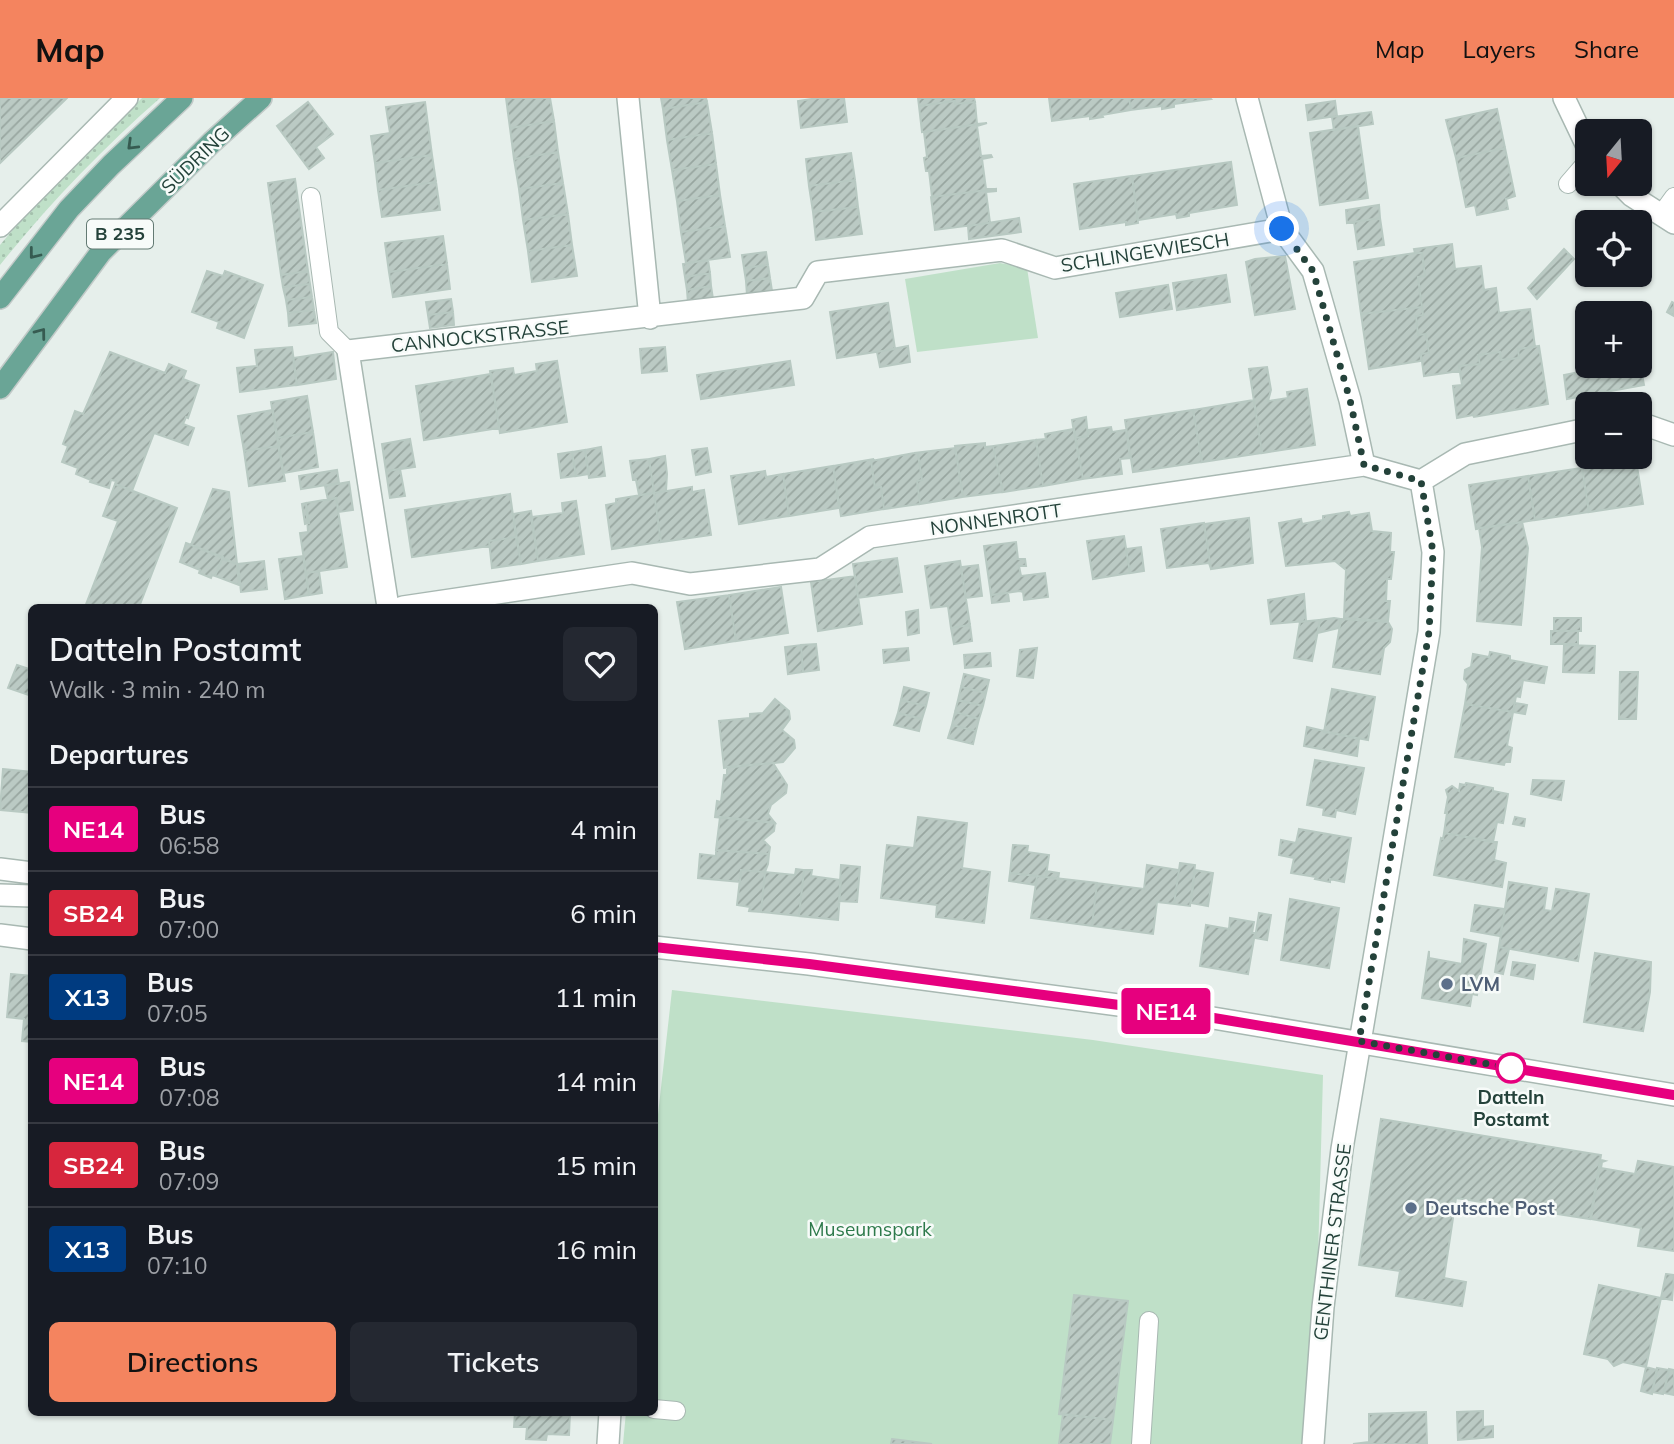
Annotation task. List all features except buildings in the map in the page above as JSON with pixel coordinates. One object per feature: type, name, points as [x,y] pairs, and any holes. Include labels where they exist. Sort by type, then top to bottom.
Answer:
[{"type":"main road","name":"B 235","points":[[0,299],[69,209],[182,98]]},
{"type":"main road","name":"SÜDRING","points":[[0,388],[101,252],[212,142],[261,98]]},
{"type":"street","points":[[0,226],[127,98]]},
{"type":"street","points":[[628,98],[650,318]]},
{"type":"street","points":[[1247,98],[1282,229],[1313,271],[1350,400],[1364,465]]},
{"type":"street","points":[[1564,98],[1575,121]]},
{"type":"street","points":[[1632,196],[1667,219]]},
{"type":"street","name":"SCHLINGEWIESCH","points":[[650,318],[803,299],[818,272],[1002,250],[1055,268],[1282,229]]},
{"type":"street","name":"CANNOCKSTRASSE","points":[[348,351],[650,318]]},
{"type":"street","points":[[348,351],[388,604]]},
{"type":"street","points":[[1652,427],[1674,435]]},
{"type":"street","points":[[1421,481],[1465,454],[1575,431]]},
{"type":"street","name":"NONNENROTT","points":[[423,604],[632,573],[690,584],[820,569],[870,537],[1364,465],[1421,481]]},
{"type":"street","name":"GENTHINER STRASSE","points":[[1313,1444],[1323,1307],[1342,1149],[1429,632],[1433,552],[1421,481]]},
{"type":"street","points":[[0,869],[28,872]]},
{"type":"street","points":[[0,895],[28,896]]},
{"type":"street","points":[[0,935],[28,938]]},
{"type":"street","points":[[658,947],[809,964],[1202,1016],[1674,1095]]},
{"type":"street","points":[[608,1444],[610,1416]]},
{"type":"lane","points":[[1567,184],[1575,175]]},
{"type":"lane","points":[[311,197],[329,332],[348,351]]},
{"type":"lane","points":[[1667,219],[1674,197]]},
{"type":"lane","points":[[1141,1444],[1149,1321]]},
{"type":"lane","points":[[658,1409],[676,1410]]},
{"type":"green space","points":[[142,98],[160,98],[77,178],[0,265],[0,245],[27,213]]},
{"type":"green space","points":[[1000,263],[1027,268],[1038,338],[917,352],[905,279]]},
{"type":"green space","name":"Museumspark","points":[[672,990],[1093,1040],[1323,1075],[1313,1444],[623,1444],[626,1416],[658,1416],[658,1114]]},
{"type":"bus line","name":"NE14","points":[[658,947],[809,964],[1202,1016],[1674,1095]]},
{"type":"place","name":"LVM","points":[[1447,984]]},
{"type":"place","name":"Datteln Postamt","points":[[1511,1068]]},
{"type":"place","name":"Deutsche Post","points":[[1411,1208]]},
{"type":"route","points":[[1282,229],[1313,271],[1350,400],[1364,465],[1421,481],[1433,552],[1429,632],[1359,1041],[1516,1069],[1511,1068]]}]
